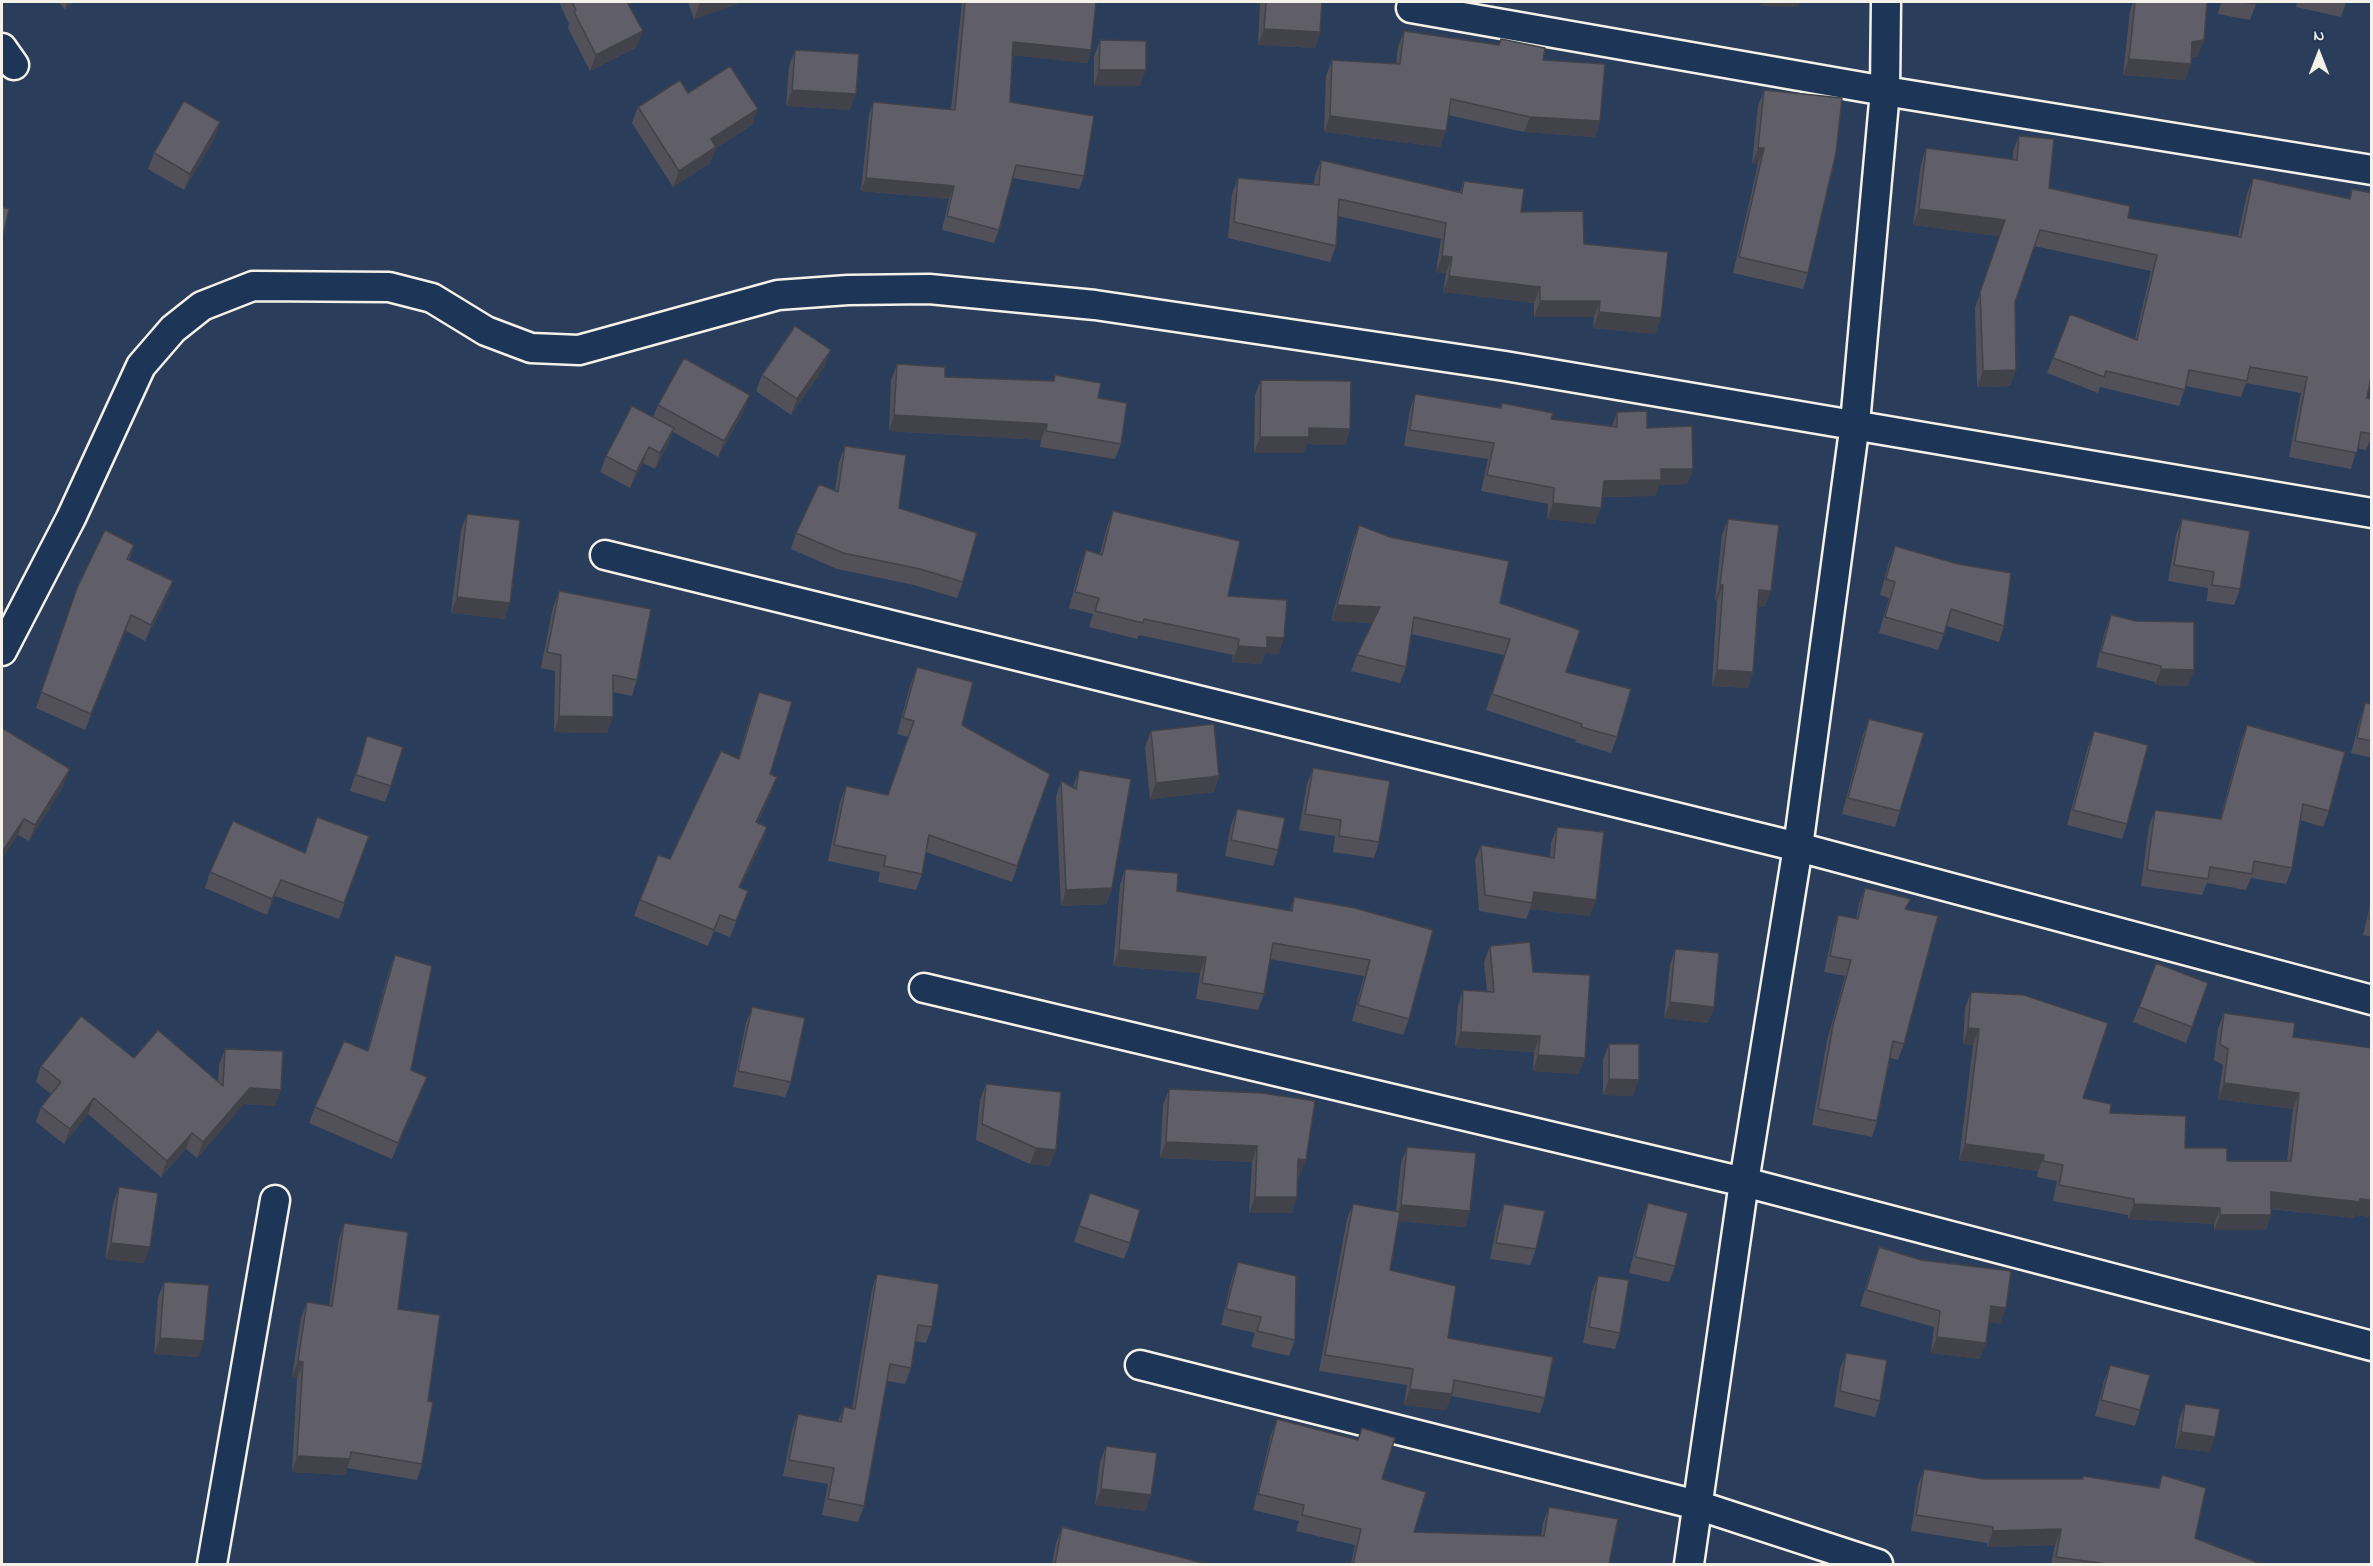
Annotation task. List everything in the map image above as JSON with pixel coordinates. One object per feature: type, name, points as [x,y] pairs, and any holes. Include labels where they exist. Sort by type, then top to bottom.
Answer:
[{"type":"street","points":[[1689,1564],[1744,1182],[1798,847],[1855,423],[1885,91],[1886,2]]},
{"type":"street","points":[[1412,8],[1885,91],[2372,170]]},
{"type":"street","points":[[2,651],[71,518],[141,366],[173,329],[202,306],[253,286],[389,287],[432,298],[486,331],[531,348],[579,350],[778,295],[848,290],[929,289],[1095,305],[1505,366],[1855,423],[2372,513]]},
{"type":"street","points":[[605,555],[1798,847],[2372,1000]]},
{"type":"street","points":[[924,988],[1744,1182],[2372,1346]]},
{"type":"street","points":[[212,1564],[275,1200]]},
{"type":"street","points":[[1140,1365],[1697,1505],[1878,1564]]},
{"type":"building","points":[[572,2],[627,2],[643,31],[596,55],[574,12],[576,10]]},
{"type":"building","points":[[965,2],[1096,2],[1091,50],[1013,42],[1010,102],[1094,116],[1084,176],[1016,165],[999,230],[947,216],[954,186],[866,178],[873,102],[955,110]]},
{"type":"building","points":[[1266,2],[1322,2],[1320,32],[1264,29]]},
{"type":"building","points":[[2135,2],[2207,2],[2204,40],[2192,42],[2191,64],[2129,59]]},
{"type":"building","points":[[1404,31],[1499,45],[1501,39],[1545,48],[1543,60],[1605,64],[1600,121],[1530,117],[1451,99],[1446,131],[1330,116],[1332,60],[1400,64]]},
{"type":"building","points":[[1100,40],[1146,41],[1146,70],[1099,70]]},
{"type":"building","points":[[795,50],[859,54],[856,94],[792,90]]},
{"type":"building","points":[[730,66],[758,109],[711,139],[716,147],[679,171],[638,107],[680,80],[688,93]]},
{"type":"building","points":[[1764,90],[1842,98],[1836,153],[1808,273],[1739,257],[1764,148],[1758,148]]},
{"type":"building","points":[[184,101],[220,122],[190,174],[154,153]]},
{"type":"building","points":[[2019,136],[2054,139],[2049,188],[2130,206],[2128,218],[2241,237],[2253,178],[2350,199],[2352,189],[2372,193],[2372,372],[2367,398],[2372,399],[2372,434],[2361,432],[2357,453],[2295,441],[2307,377],[2250,367],[2247,381],[2189,370],[2185,390],[2106,371],[2104,377],[2053,358],[2070,314],[2137,340],[2157,255],[2040,230],[2015,302],[2016,370],[1983,371],[1980,292],[2005,220],[1919,209],[1926,148],[2017,160]]},
{"type":"building","points":[[1321,160],[1462,193],[1464,181],[1524,189],[1521,212],[1583,211],[1584,244],[1668,252],[1661,318],[1599,312],[1600,301],[1540,301],[1540,287],[1449,276],[1452,257],[1442,256],[1446,223],[1339,199],[1336,246],[1234,222],[1238,178],[1319,185]]},
{"type":"building","points":[[2,207],[9,209],[2,240]]},
{"type":"building","points":[[795,326],[831,350],[797,399],[762,375]]},
{"type":"building","points":[[684,358],[750,395],[724,441],[658,405]]},
{"type":"building","points":[[897,364],[945,367],[945,377],[1054,381],[1055,375],[1101,383],[1098,398],[1127,403],[1121,444],[1046,431],[1047,424],[894,415]]},
{"type":"building","points":[[1261,380],[1351,381],[1350,429],[1309,428],[1309,437],[1260,437]]},
{"type":"building","points":[[1415,394],[1501,408],[1502,403],[1553,413],[1551,419],[1617,427],[1617,412],[1647,411],[1647,428],[1692,426],[1693,469],[1661,469],[1661,480],[1604,481],[1601,508],[1553,503],[1554,488],[1487,475],[1494,443],[1410,430]]},
{"type":"building","points":[[632,406],[674,428],[660,453],[649,447],[636,472],[606,456]]},
{"type":"building","points":[[845,446],[906,455],[899,508],[977,533],[963,582],[920,569],[843,553],[796,533],[819,484],[838,492]]},
{"type":"building","points":[[1113,511],[1240,541],[1228,596],[1287,600],[1284,638],[1267,637],[1267,648],[1238,646],[1239,639],[1144,619],[1143,623],[1095,611],[1099,598],[1075,592],[1086,550],[1102,555]]},
{"type":"building","points":[[467,514],[520,520],[510,603],[457,597]]},
{"type":"building","points":[[1728,519],[1779,525],[1771,591],[1759,590],[1753,672],[1717,670],[1723,585],[1720,585]]},
{"type":"building","points":[[2182,519],[2250,531],[2240,589],[2212,585],[2214,572],[2174,565]]},
{"type":"building","points":[[1359,525],[1390,537],[1509,561],[1500,603],[1580,630],[1566,672],[1631,689],[1617,737],[1581,727],[1582,724],[1492,694],[1510,639],[1414,617],[1406,667],[1357,655],[1380,607],[1337,605]]},
{"type":"building","points":[[105,530],[134,545],[127,559],[173,581],[151,625],[131,615],[91,714],[41,692],[77,588]]},
{"type":"building","points":[[1895,546],[1958,564],[2011,573],[2004,626],[1951,609],[1944,634],[1885,617],[1895,582],[1886,579]]},
{"type":"building","points":[[559,591],[651,609],[637,680],[613,675],[613,717],[559,716],[561,655],[547,652]]},
{"type":"building","points":[[2111,615],[2136,621],[2194,622],[2194,670],[2161,669],[2161,666],[2101,652]]},
{"type":"building","points":[[917,667],[973,682],[962,725],[1050,774],[1017,866],[929,835],[922,874],[884,866],[886,856],[834,845],[846,786],[888,795],[914,721],[903,718]]},
{"type":"building","points":[[759,692],[792,702],[770,774],[777,777],[756,822],[767,827],[739,887],[748,891],[736,921],[720,915],[714,930],[640,900],[658,855],[670,859],[721,751],[739,759]]},
{"type":"building","points":[[2365,703],[2372,704],[2372,741],[2357,738]]},
{"type":"building","points":[[1869,719],[1924,733],[1900,811],[1848,798]]},
{"type":"building","points":[[1214,724],[1219,776],[1156,783],[1151,731]]},
{"type":"building","points":[[2247,725],[2345,752],[2329,811],[2303,804],[2292,868],[2254,861],[2252,874],[2210,867],[2208,879],[2147,870],[2155,810],[2221,819]]},
{"type":"building","points":[[2,728],[70,769],[35,825],[24,819],[2,852]]},
{"type":"building","points":[[2094,731],[2148,745],[2127,824],[2073,810]]},
{"type":"building","points":[[367,736],[403,747],[391,786],[356,775]]},
{"type":"building","points":[[1313,768],[1390,781],[1379,842],[1339,836],[1341,820],[1305,814]]},
{"type":"building","points":[[1079,770],[1131,779],[1112,888],[1066,890],[1061,781],[1076,789]]},
{"type":"building","points":[[1237,809],[1285,818],[1278,850],[1231,840]]},
{"type":"building","points":[[317,817],[369,836],[344,903],[281,880],[272,899],[210,872],[233,821],[305,853]]},
{"type":"building","points":[[1557,827],[1604,832],[1596,900],[1534,892],[1532,903],[1485,895],[1481,845],[1554,858]]},
{"type":"building","points":[[1125,869],[1178,873],[1177,891],[1292,911],[1294,897],[1355,908],[1433,930],[1409,1019],[1358,1005],[1370,960],[1273,943],[1264,994],[1202,983],[1206,957],[1119,950]]},
{"type":"building","points":[[1865,888],[1911,899],[1905,909],[1938,916],[1904,1044],[1893,1041],[1877,1121],[1818,1109],[1833,1025],[1851,960],[1830,956],[1838,915],[1858,919]]},
{"type":"building","points":[[1530,942],[1533,972],[1590,975],[1585,1058],[1538,1055],[1540,1036],[1461,1032],[1463,990],[1494,992],[1490,946]]},
{"type":"building","points":[[1675,949],[1719,953],[1714,1007],[1670,1002]]},
{"type":"building","points":[[395,955],[432,966],[411,1070],[427,1077],[398,1143],[315,1107],[344,1041],[368,1051]]},
{"type":"building","points":[[2156,963],[2208,983],[2192,1027],[2139,1007]]},
{"type":"building","points":[[1971,992],[2024,995],[2108,1023],[2083,1098],[2111,1104],[2110,1113],[2186,1116],[2185,1148],[2227,1148],[2227,1161],[2291,1161],[2299,1093],[2224,1083],[2228,1049],[2220,1044],[2224,1013],[2295,1023],[2293,1037],[2372,1048],[2372,1200],[2360,1199],[2360,1202],[2271,1192],[2271,1215],[2220,1215],[2220,1208],[2134,1204],[2134,1199],[2059,1185],[2063,1165],[2043,1161],[2044,1155],[1965,1144],[1979,1029],[1968,1028]]},
{"type":"building","points":[[752,1007],[805,1018],[791,1082],[738,1071]]},
{"type":"building","points":[[81,1016],[134,1058],[158,1030],[223,1086],[225,1049],[283,1051],[281,1090],[250,1088],[203,1142],[192,1133],[167,1161],[94,1098],[70,1129],[41,1107],[61,1082],[41,1066]]},
{"type":"building","points":[[1609,1044],[1639,1044],[1639,1080],[1609,1079]]},
{"type":"building","points":[[986,1084],[1061,1092],[1056,1150],[1036,1148],[982,1124]]},
{"type":"building","points":[[1169,1089],[1262,1093],[1315,1101],[1306,1160],[1298,1159],[1297,1197],[1255,1197],[1257,1146],[1166,1142]]},
{"type":"building","points":[[1407,1147],[1476,1153],[1470,1211],[1401,1205]]},
{"type":"building","points":[[119,1187],[158,1193],[150,1247],[111,1243]]},
{"type":"building","points":[[1090,1193],[1140,1210],[1130,1243],[1079,1226]]},
{"type":"building","points":[[1648,1203],[1688,1213],[1675,1266],[1635,1257]]},
{"type":"building","points":[[1353,1204],[1400,1212],[1390,1270],[1456,1286],[1448,1338],[1553,1357],[1545,1398],[1454,1380],[1452,1394],[1410,1389],[1413,1369],[1325,1355]]},
{"type":"building","points":[[1504,1204],[1545,1211],[1536,1249],[1496,1243]]},
{"type":"building","points":[[344,1223],[408,1232],[398,1309],[440,1315],[428,1401],[433,1402],[422,1464],[351,1452],[350,1459],[297,1456],[303,1362],[298,1361],[307,1302],[332,1306]]},
{"type":"building","points":[[1879,1247],[1921,1260],[2011,1271],[2006,1308],[1991,1306],[1986,1343],[1937,1337],[1940,1311],[1866,1290]]},
{"type":"building","points":[[1238,1262],[1296,1276],[1295,1340],[1257,1331],[1261,1317],[1226,1309]]},
{"type":"building","points":[[877,1274],[939,1284],[932,1327],[918,1325],[911,1368],[890,1364],[864,1506],[828,1499],[834,1468],[789,1460],[798,1414],[841,1422],[844,1407],[855,1409]]},
{"type":"building","points":[[1598,1276],[1629,1280],[1620,1333],[1589,1327]]},
{"type":"building","points":[[164,1282],[209,1285],[204,1341],[160,1338]]},
{"type":"building","points":[[1846,1353],[1887,1360],[1880,1401],[1840,1391]]},
{"type":"building","points":[[2110,1365],[2150,1375],[2140,1410],[2101,1400]]},
{"type":"building","points":[[2185,1404],[2220,1409],[2215,1437],[2181,1432]]},
{"type":"building","points":[[1277,1419],[1358,1440],[1362,1428],[1395,1438],[1382,1479],[1426,1492],[1414,1532],[1544,1536],[1549,1507],[1618,1519],[1609,1564],[1353,1564],[1361,1529],[1302,1515],[1304,1505],[1258,1494]]},
{"type":"building","points":[[1106,1446],[1157,1453],[1151,1495],[1101,1489]]},
{"type":"building","points":[[1924,1469],[1984,1479],[2083,1479],[2083,1476],[2159,1488],[2162,1475],[2206,1488],[2195,1538],[2261,1564],[2107,1564],[2056,1557],[2061,1529],[1993,1531],[1993,1527],[1916,1515]]},
{"type":"building","points":[[1062,1527],[1207,1564],[1055,1564]]}]
